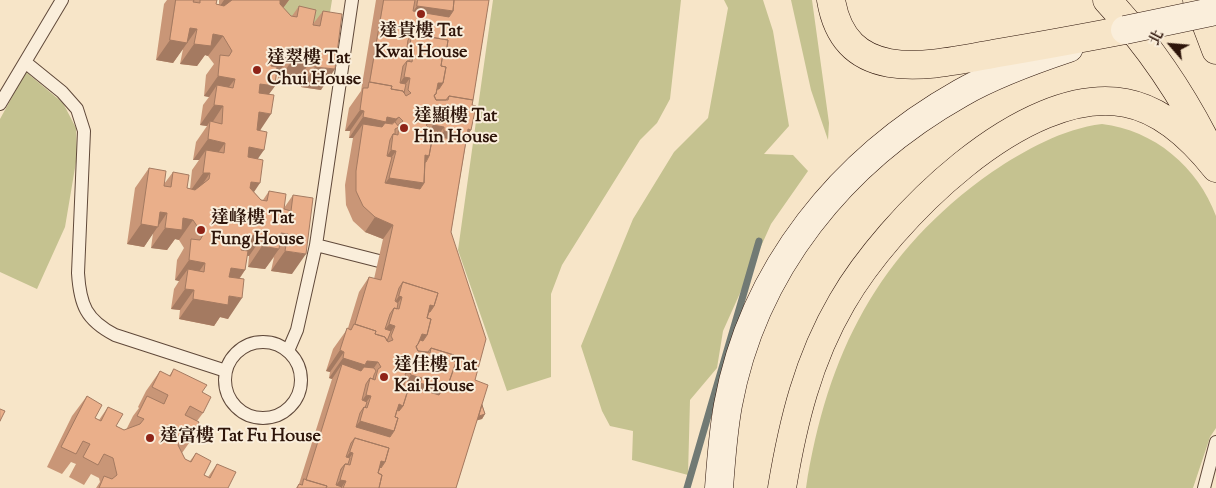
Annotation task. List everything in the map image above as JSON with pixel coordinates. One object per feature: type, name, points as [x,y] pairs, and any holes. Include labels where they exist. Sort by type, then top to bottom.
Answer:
[{"type":"highway","points":[[831,0],[839,26],[857,49],[872,58],[890,64],[914,66],[936,64],[1125,30]]},
{"type":"highway","points":[[1107,0],[1157,57],[1191,112],[1216,162]]},
{"type":"highway","points":[[1196,0],[1216,50]]},
{"type":"highway","points":[[782,488],[799,402],[810,368],[842,302],[861,271],[898,224],[932,189],[960,166],[1021,127],[1054,111],[1077,103],[1102,100],[1126,103],[1150,111],[1170,123],[1198,145],[1216,168]]},
{"type":"main road","points":[[719,488],[728,405],[744,345],[768,288],[799,235],[838,187],[871,154],[917,120],[962,92],[1011,69],[1125,30],[1216,11]]},
{"type":"lane","points":[[0,104],[62,0]]},
{"type":"lane","points":[[288,351],[297,330],[316,246],[352,0]]},
{"type":"lane","points":[[25,62],[62,92],[78,109],[84,131],[78,273],[79,292],[85,310],[99,327],[115,335],[226,371]]},
{"type":"lane","points":[[316,246],[379,261]]},
{"type":"lane","points":[[264,342],[277,344],[288,351],[296,361],[300,373],[297,397],[290,407],[268,418],[255,418],[234,406],[228,395],[225,383],[226,371],[231,359],[240,350],[251,344],[264,342]]},
{"type":"lane","points":[[1204,488],[1216,442]]},
{"type":"shaded area","points":[[285,0],[332,0],[328,25],[282,17]]},
{"type":"shaded area","points":[[493,0],[681,0],[670,99],[657,123],[640,140],[562,265],[551,294],[551,377],[507,391],[458,250]]},
{"type":"shaded area","points":[[724,0],[763,0],[773,31],[789,126],[764,154],[793,155],[808,171],[771,224],[723,331],[717,368],[690,400],[688,475],[632,460],[633,431],[610,426],[602,411],[581,346],[633,219],[674,152],[708,118],[728,8]]},
{"type":"shaded area","points":[[791,0],[812,0],[829,123],[828,140],[811,90]]},
{"type":"shaded area","points":[[26,72],[63,103],[76,128],[77,156],[65,227],[37,289],[0,272],[0,119]]},
{"type":"shaded area","points":[[1102,124],[1139,134],[1172,154],[1198,182],[1216,216],[1216,428],[1210,437],[1193,488],[806,488],[815,439],[828,393],[844,350],[864,310],[889,272],[918,236],[952,203],[992,172],[1017,156],[1058,136]]},
{"type":"building","points":[[176,0],[194,0],[193,2],[200,3],[200,0],[217,0],[216,4],[224,6],[232,0],[280,0],[280,4],[291,16],[297,17],[299,6],[316,10],[313,25],[320,26],[323,11],[342,14],[335,69],[315,67],[317,50],[311,48],[308,65],[291,62],[293,51],[284,51],[272,58],[271,66],[277,67],[275,86],[260,84],[259,93],[274,95],[271,114],[259,112],[257,130],[267,132],[264,150],[249,147],[248,157],[263,160],[260,183],[251,182],[250,188],[261,200],[267,201],[269,191],[286,194],[284,209],[291,211],[293,195],[313,198],[306,254],[285,251],[288,234],[281,233],[279,249],[262,246],[263,236],[254,235],[243,242],[241,250],[248,251],[245,270],[231,268],[229,277],[244,279],[242,298],[229,296],[228,305],[193,299],[194,290],[185,289],[188,269],[204,272],[205,263],[189,260],[191,239],[200,240],[203,235],[193,220],[183,218],[182,230],[165,228],[167,213],[160,212],[158,227],[141,224],[149,168],[166,171],[164,186],[171,187],[173,172],[189,175],[187,188],[195,190],[209,179],[210,173],[203,173],[206,150],[224,153],[225,143],[208,139],[210,121],[222,124],[223,106],[214,105],[217,85],[233,88],[235,79],[218,76],[220,55],[229,56],[232,51],[223,36],[213,34],[211,46],[194,44],[197,29],[190,28],[187,43],[170,40]]},
{"type":"building","points":[[384,0],[415,0],[413,11],[449,17],[453,11],[454,0],[489,0],[473,100],[449,96],[446,100],[436,100],[434,96],[437,89],[443,83],[446,67],[441,66],[442,59],[446,54],[448,40],[412,34],[408,40],[406,54],[410,54],[409,61],[403,66],[400,83],[406,84],[404,93],[403,91],[391,89],[392,86],[370,82]]},
{"type":"building","points":[[418,0],[454,0],[453,11],[417,6]]},
{"type":"building","points":[[412,34],[448,40],[446,54],[443,53],[441,66],[446,67],[443,83],[438,83],[436,94],[434,95],[436,100],[448,100],[449,96],[473,100],[472,105],[476,106],[471,130],[468,129],[467,135],[444,131],[444,127],[433,125],[430,122],[426,125],[429,128],[427,139],[432,140],[429,156],[425,155],[424,183],[389,178],[396,151],[391,150],[393,134],[398,135],[399,124],[403,121],[399,117],[396,119],[387,117],[386,122],[363,117],[364,111],[360,110],[363,88],[368,88],[369,82],[392,86],[391,89],[403,91],[406,96],[411,93],[408,90],[410,78],[404,77],[407,61],[412,62],[414,49],[410,48]]},
{"type":"building","points":[[395,122],[399,127],[395,129],[395,134],[393,134],[390,140],[387,156],[392,157],[385,183],[420,189],[424,183],[425,162],[429,156],[432,140],[427,139],[429,130],[440,132],[440,137],[463,141],[467,135],[451,232],[486,339],[475,380],[488,385],[456,488],[379,488],[382,475],[378,473],[380,467],[385,462],[389,448],[355,438],[346,457],[350,458],[348,464],[345,464],[341,469],[336,485],[342,487],[326,488],[327,486],[306,480],[342,364],[361,371],[364,367],[374,368],[376,371],[373,379],[370,378],[366,384],[362,400],[367,402],[365,408],[360,413],[356,427],[390,437],[398,418],[395,417],[397,410],[399,411],[403,406],[408,390],[403,388],[406,379],[418,384],[416,388],[439,395],[442,390],[445,391],[456,362],[453,361],[454,355],[431,348],[428,352],[418,351],[416,347],[420,340],[423,341],[427,335],[431,319],[427,318],[434,306],[438,293],[403,282],[395,301],[398,303],[397,309],[394,308],[390,314],[385,329],[391,331],[387,341],[385,337],[375,334],[376,331],[355,324],[369,277],[381,280],[393,225],[375,217],[363,206],[356,191],[356,171],[363,124],[382,127],[385,123],[392,124]]},
{"type":"building","points":[[403,282],[438,293],[434,306],[430,305],[427,318],[431,319],[427,335],[422,334],[416,346],[418,351],[430,353],[431,348],[454,355],[453,361],[456,362],[448,385],[445,384],[443,390],[420,383],[422,378],[411,375],[409,371],[405,374],[403,388],[408,390],[403,406],[399,404],[395,417],[398,418],[394,431],[360,421],[364,407],[367,408],[371,396],[366,395],[370,378],[375,380],[378,369],[381,367],[378,362],[367,361],[365,365],[343,358],[344,352],[340,350],[347,328],[351,330],[354,324],[376,331],[375,334],[385,337],[388,342],[393,340],[391,336],[395,326],[389,324],[394,308],[399,309],[402,297],[399,296]]},
{"type":"building","points":[[174,369],[207,385],[202,392],[211,397],[203,413],[190,406],[185,415],[199,422],[189,443],[181,439],[178,445],[185,459],[191,462],[196,453],[211,461],[204,475],[210,478],[217,464],[236,472],[228,488],[99,488],[104,476],[112,479],[117,475],[113,458],[104,454],[98,465],[83,457],[90,444],[83,441],[76,454],[61,447],[87,396],[102,405],[95,418],[101,421],[108,407],[123,414],[116,426],[124,430],[140,424],[144,419],[137,416],[147,396],[164,404],[168,395],[152,387],[160,371],[170,376]]},
{"type":"building","points":[[482,405],[485,414],[479,416]]},
{"type":"building","points":[[0,409],[5,411],[0,421]]},
{"type":"building","points":[[355,438],[389,448],[385,462],[381,461],[378,473],[382,475],[379,488],[343,488],[346,481],[340,480],[345,464],[350,465],[353,453],[350,452]]},
{"type":"building","points":[[304,479],[327,486],[326,488],[297,488],[299,484],[302,485]]},
{"type":"waterway","points":[[687,488],[759,241]]},
{"type":"place","name":"達貴樓 Tat Kwai House","points":[[421,14]]},
{"type":"place","name":"達翠樓 Tat Chui House","points":[[257,70]]},
{"type":"place","name":"達顯樓 Tat Hin House","points":[[404,128]]},
{"type":"place","name":"達峰樓 Tat Fung House","points":[[201,230]]},
{"type":"place","name":"達佳樓 Tat Kai House","points":[[384,377]]},
{"type":"place","name":"達富樓 Tat Fu House","points":[[150,438]]}]
